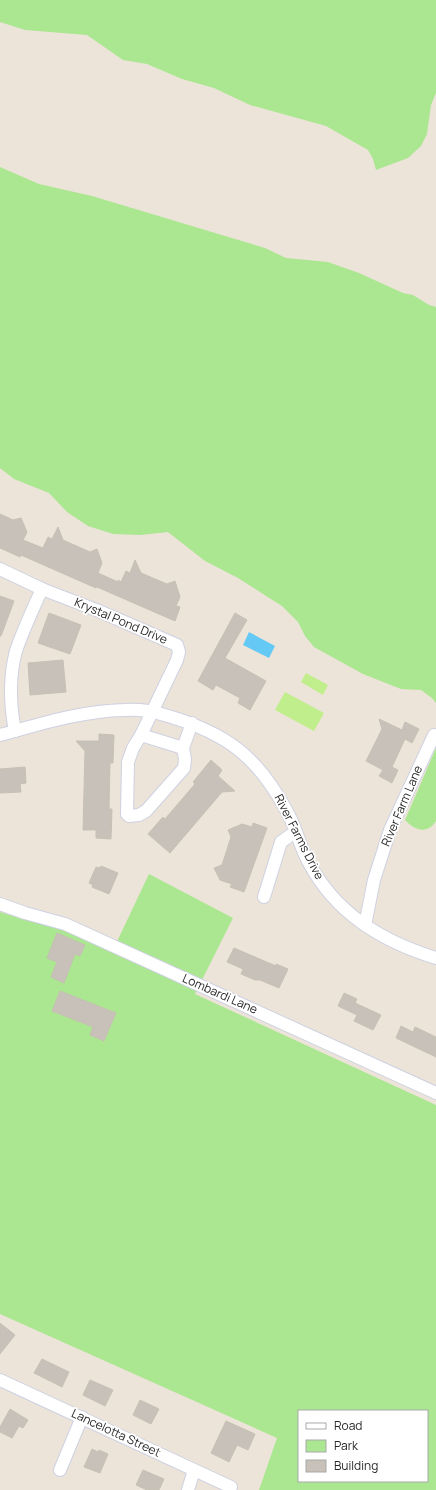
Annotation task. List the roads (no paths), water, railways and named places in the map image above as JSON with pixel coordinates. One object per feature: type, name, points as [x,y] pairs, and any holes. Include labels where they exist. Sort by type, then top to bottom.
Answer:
[{"type":"street","name":"Krystal Pond Drive","points":[[0,569],[42,589],[99,611],[177,645],[179,652],[177,660],[153,711]]},
{"type":"street","points":[[15,731],[11,711],[12,671],[21,638],[42,589]]},
{"type":"street","name":"River Farms Drive","points":[[0,735],[79,714],[123,710],[153,711],[192,723],[208,730],[225,740],[257,766],[271,784],[289,815],[307,860],[328,893],[342,908],[365,926],[398,943],[436,958]]},
{"type":"street","points":[[153,711],[133,748],[128,762],[128,816],[139,815],[146,811],[184,768],[185,759],[183,748],[192,723]]},
{"type":"street","points":[[141,735],[183,748]]},
{"type":"street","name":"River Farm Lane","points":[[365,926],[374,880],[390,830],[434,735]]},
{"type":"street","points":[[264,897],[281,842],[295,832]]},
{"type":"street","name":"Lombardi Lane","points":[[0,904],[25,913],[65,924],[436,1093]]},
{"type":"street","name":"Lancelotta Street","points":[[2,1385],[82,1418],[231,1487]]},
{"type":"street","points":[[60,1470],[82,1418]]},
{"type":"street","points":[[188,1490],[194,1470]]},
{"type":"water","points":[[249,632],[275,646],[269,658],[243,645]]}]
